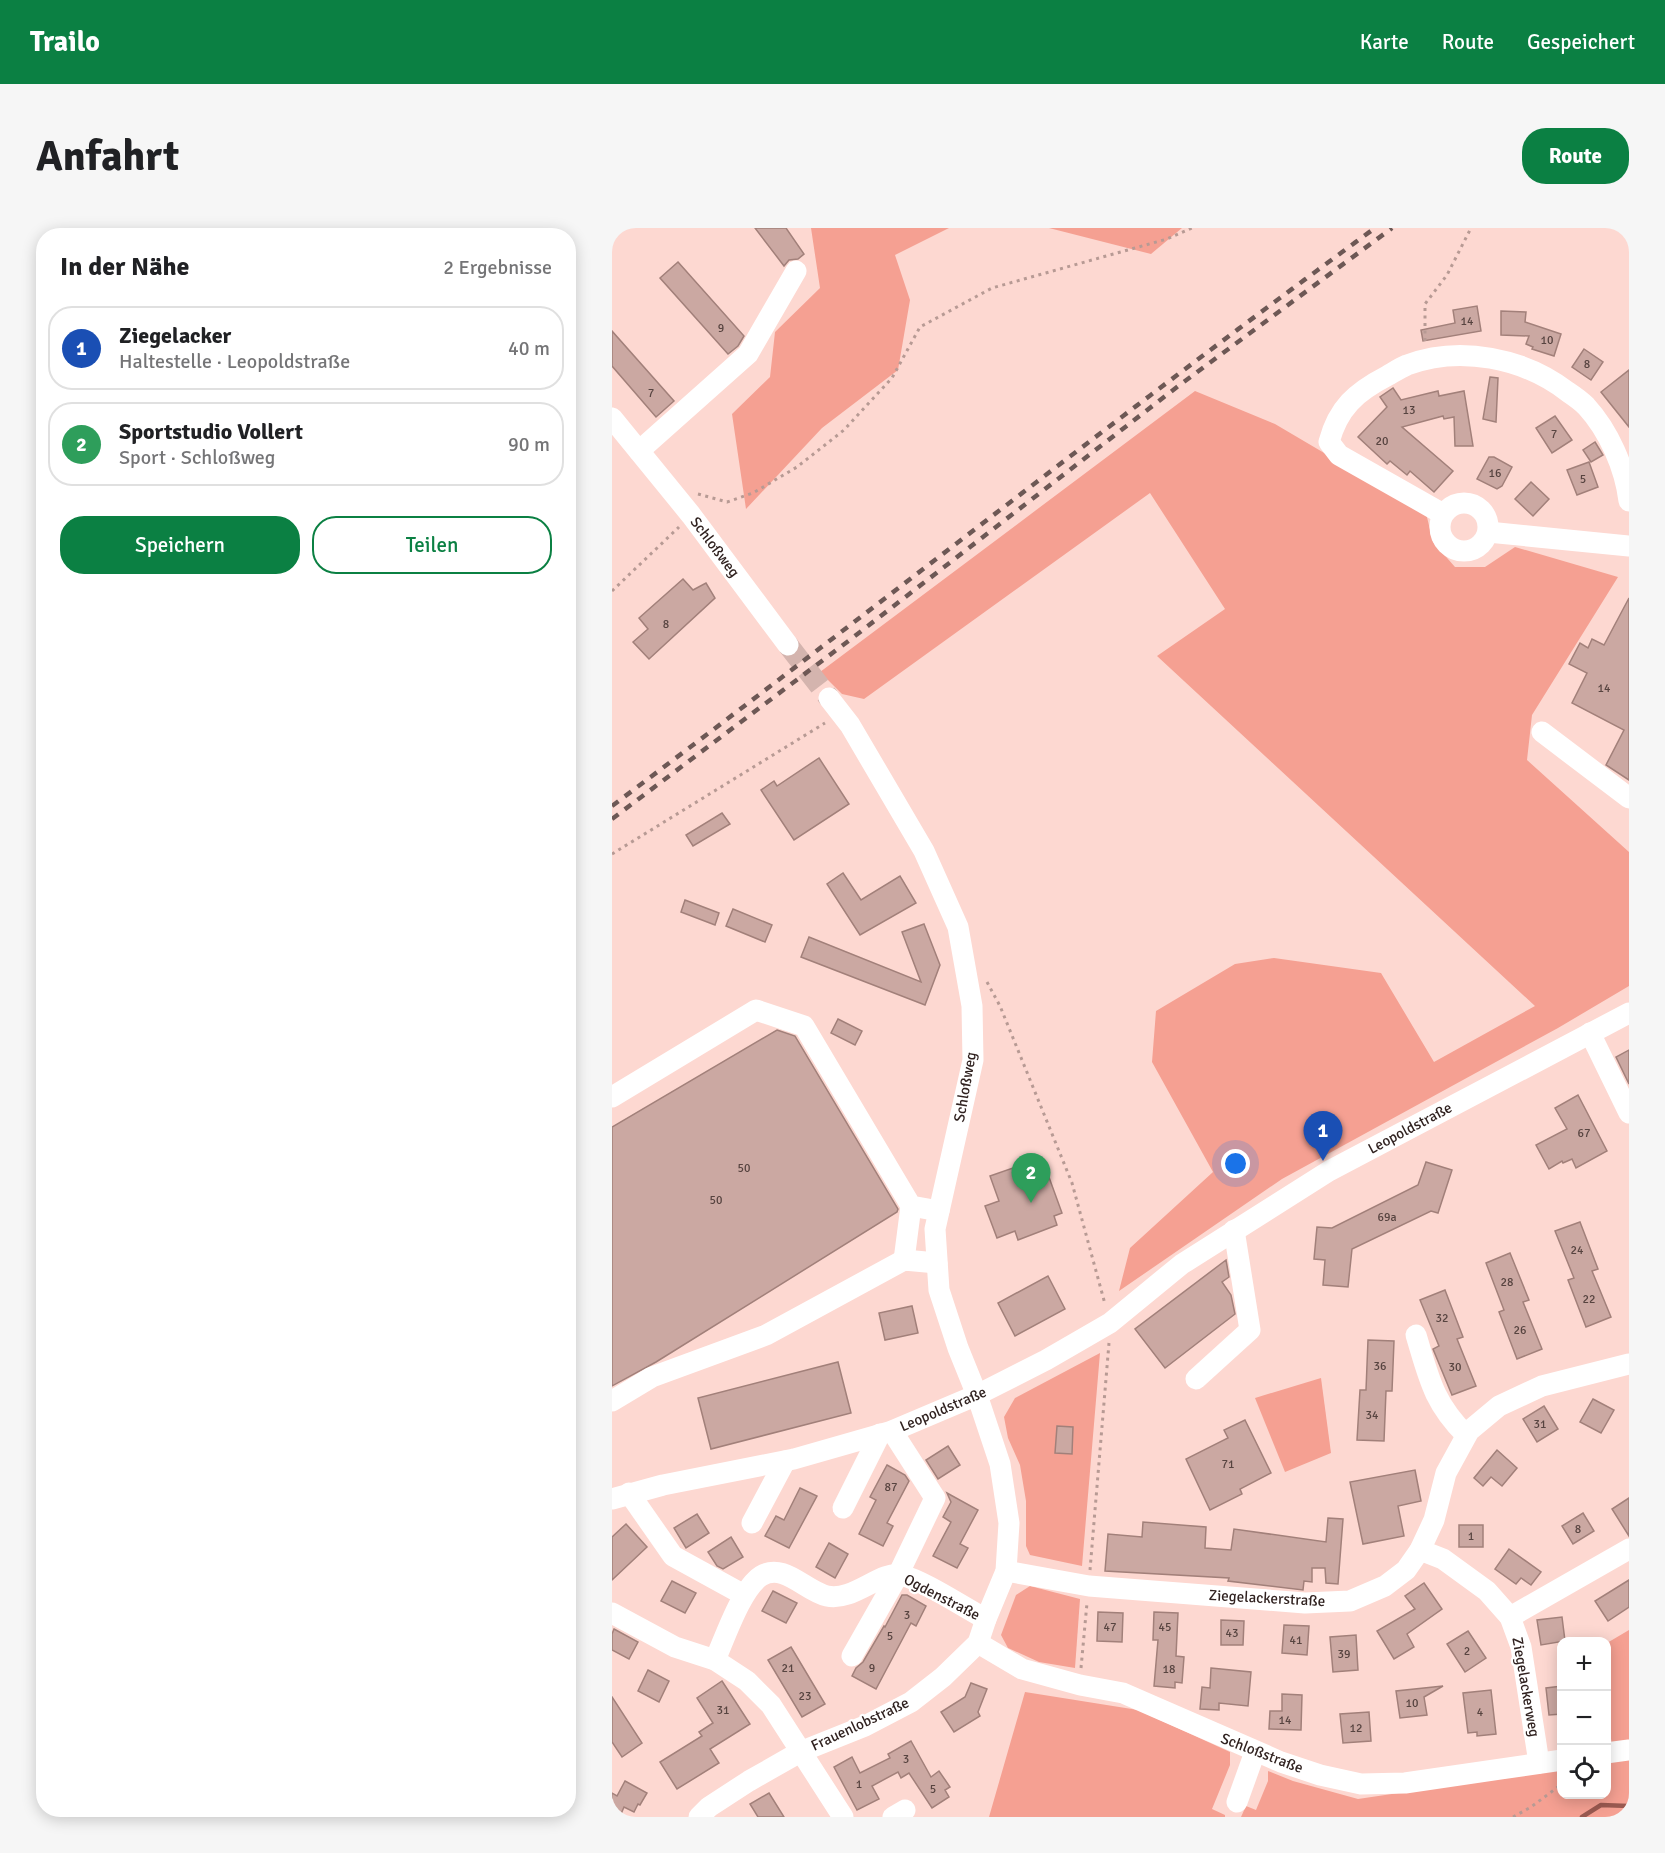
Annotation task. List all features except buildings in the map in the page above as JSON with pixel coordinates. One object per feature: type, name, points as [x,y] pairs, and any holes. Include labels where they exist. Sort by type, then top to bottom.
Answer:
[{"type":"street","points":[[639,451],[748,354],[796,271]]},
{"type":"street","points":[[1443,513],[1339,455],[1329,442],[1334,423],[1347,403],[1376,382],[1408,365],[1471,356],[1501,360],[1534,372],[1560,386],[1586,406],[1604,432],[1619,460],[1629,501]]},
{"type":"street","name":"Schloßweg","points":[[612,418],[691,515],[788,645]]},
{"type":"street","points":[[1458,503],[1472,504],[1482,511],[1488,522],[1488,532],[1484,541],[1474,549],[1461,551],[1455,549],[1448,546],[1440,534],[1443,513],[1458,503]]},
{"type":"street","points":[[1488,532],[1629,546]]},
{"type":"street","name":"Schloßweg","points":[[835,706],[850,725],[924,851],[958,927],[972,1006],[973,1060],[935,1229],[939,1290],[958,1348],[977,1395]]},
{"type":"street","points":[[1542,732],[1629,798]]},
{"type":"street","points":[[612,1097],[756,1010],[804,1026],[911,1206],[904,1260]]},
{"type":"street","name":"Leopoldstraße","points":[[620,1496],[784,1461],[886,1432],[977,1395],[1046,1360],[1110,1323],[1182,1264],[1329,1171],[1629,1013]]},
{"type":"street","points":[[1590,1033],[1629,1113]]},
{"type":"street","points":[[911,1206],[939,1211]]},
{"type":"street","points":[[1196,1379],[1250,1330],[1234,1230]]},
{"type":"street","points":[[612,1401],[652,1377],[765,1335],[904,1260],[938,1263]]},
{"type":"street","points":[[1416,1335],[1439,1404],[1466,1435]]},
{"type":"street","name":"Ziegelackerstraße","points":[[1006,1571],[1089,1586],[1305,1603],[1350,1601],[1385,1586],[1406,1570],[1420,1550],[1434,1520],[1446,1473],[1469,1431],[1499,1406],[1542,1386],[1629,1364]]},
{"type":"street","name":"Frauenlobstraße","points":[[699,1817],[739,1788],[800,1752],[865,1726],[911,1702],[943,1677],[978,1643],[1006,1571],[1009,1523],[1000,1464],[977,1395]]},
{"type":"street","points":[[843,1508],[886,1432],[935,1498],[898,1575]]},
{"type":"street","points":[[752,1524],[784,1461]]},
{"type":"street","points":[[620,1496],[673,1556],[744,1595]]},
{"type":"street","points":[[1510,1617],[1629,1549]]},
{"type":"street","name":"Ziegelackerweg","points":[[1420,1550],[1443,1559],[1487,1591],[1510,1617],[1521,1647],[1539,1763]]},
{"type":"street","name":"Ogdenstraße","points":[[716,1660],[744,1595],[764,1574],[775,1572],[786,1574],[813,1591],[828,1596],[841,1596],[884,1578],[898,1575],[986,1619]]},
{"type":"street","name":"Ogdenstraße","points":[[852,1656],[898,1575]]},
{"type":"street","points":[[612,1613],[675,1647],[716,1660],[747,1681],[771,1705],[843,1817]]},
{"type":"street","name":"Schloßstraße","points":[[978,1643],[1022,1669],[1124,1693],[1255,1752],[1320,1775],[1361,1784],[1405,1783],[1557,1761]]},
{"type":"street","points":[[1611,1752],[1629,1750]]},
{"type":"street","points":[[1237,1802],[1255,1752]]},
{"type":"path","points":[[670,488],[727,502],[753,493],[797,467],[844,430],[892,378],[920,327],[992,288],[1167,239],[1192,228]]},
{"type":"path","points":[[1426,361],[1425,304],[1447,275],[1471,228]]},
{"type":"path","points":[[612,591],[691,515]]},
{"type":"path","points":[[612,854],[835,706]]},
{"type":"path","points":[[985,978],[1000,1006],[1072,1183],[1110,1323],[1080,1684]]},
{"type":"path","points":[[1513,1817],[1532,1807],[1557,1788]]},
{"type":"shaded area","points":[[811,228],[949,228],[895,255],[910,300],[898,370],[822,428],[746,509],[732,414],[770,377],[775,332],[820,288]]},
{"type":"shaded area","points":[[1049,228],[1182,228],[1151,254]]},
{"type":"shaded area","points":[[1195,391],[1275,424],[1426,513],[1433,542],[1455,567],[1485,567],[1515,547],[1618,577],[1532,715],[1527,760],[1629,852],[1629,986],[1558,1028],[1282,1179],[1119,1291],[1130,1248],[1213,1172],[1152,1062],[1156,1011],[1235,964],[1274,958],[1381,973],[1434,1062],[1535,1006],[1157,656],[1225,609],[1150,493],[864,699],[842,694],[820,672]]},
{"type":"shaded area","points":[[1100,1353],[1082,1566],[1030,1555],[1026,1546],[1026,1501],[1020,1465],[1008,1438],[1004,1417],[1015,1398]]},
{"type":"shaded area","points":[[1321,1378],[1331,1453],[1285,1472],[1255,1398]]},
{"type":"shaded area","points":[[1030,1586],[1080,1599],[1075,1668],[1039,1662],[1008,1648],[1001,1635],[1016,1595]]},
{"type":"shaded area","points":[[1629,1630],[1629,1817],[1241,1817],[1246,1806],[1256,1810],[1268,1781],[1268,1771],[1293,1781],[1358,1799],[1557,1770],[1557,1799],[1611,1799],[1611,1759],[1614,1758],[1611,1739],[1611,1641]]},
{"type":"shaded area","points":[[1025,1692],[1138,1710],[1230,1752],[1230,1765],[1212,1809],[1225,1817],[989,1817]]},
{"type":"waterway","points":[[1582,1817],[1601,1805],[1629,1806]]},
{"type":"tunnel","points":[[788,645],[829,698]]},
{"type":"railway","points":[[612,806],[1183,371],[1375,228]]},
{"type":"railway","points":[[612,819],[851,639],[1177,387],[1392,228]]},
{"type":"place","name":"Ziegelacker","points":[[1323,1161]]},
{"type":"place","name":"Sportstudio Vollert","points":[[1031,1203]]}]
